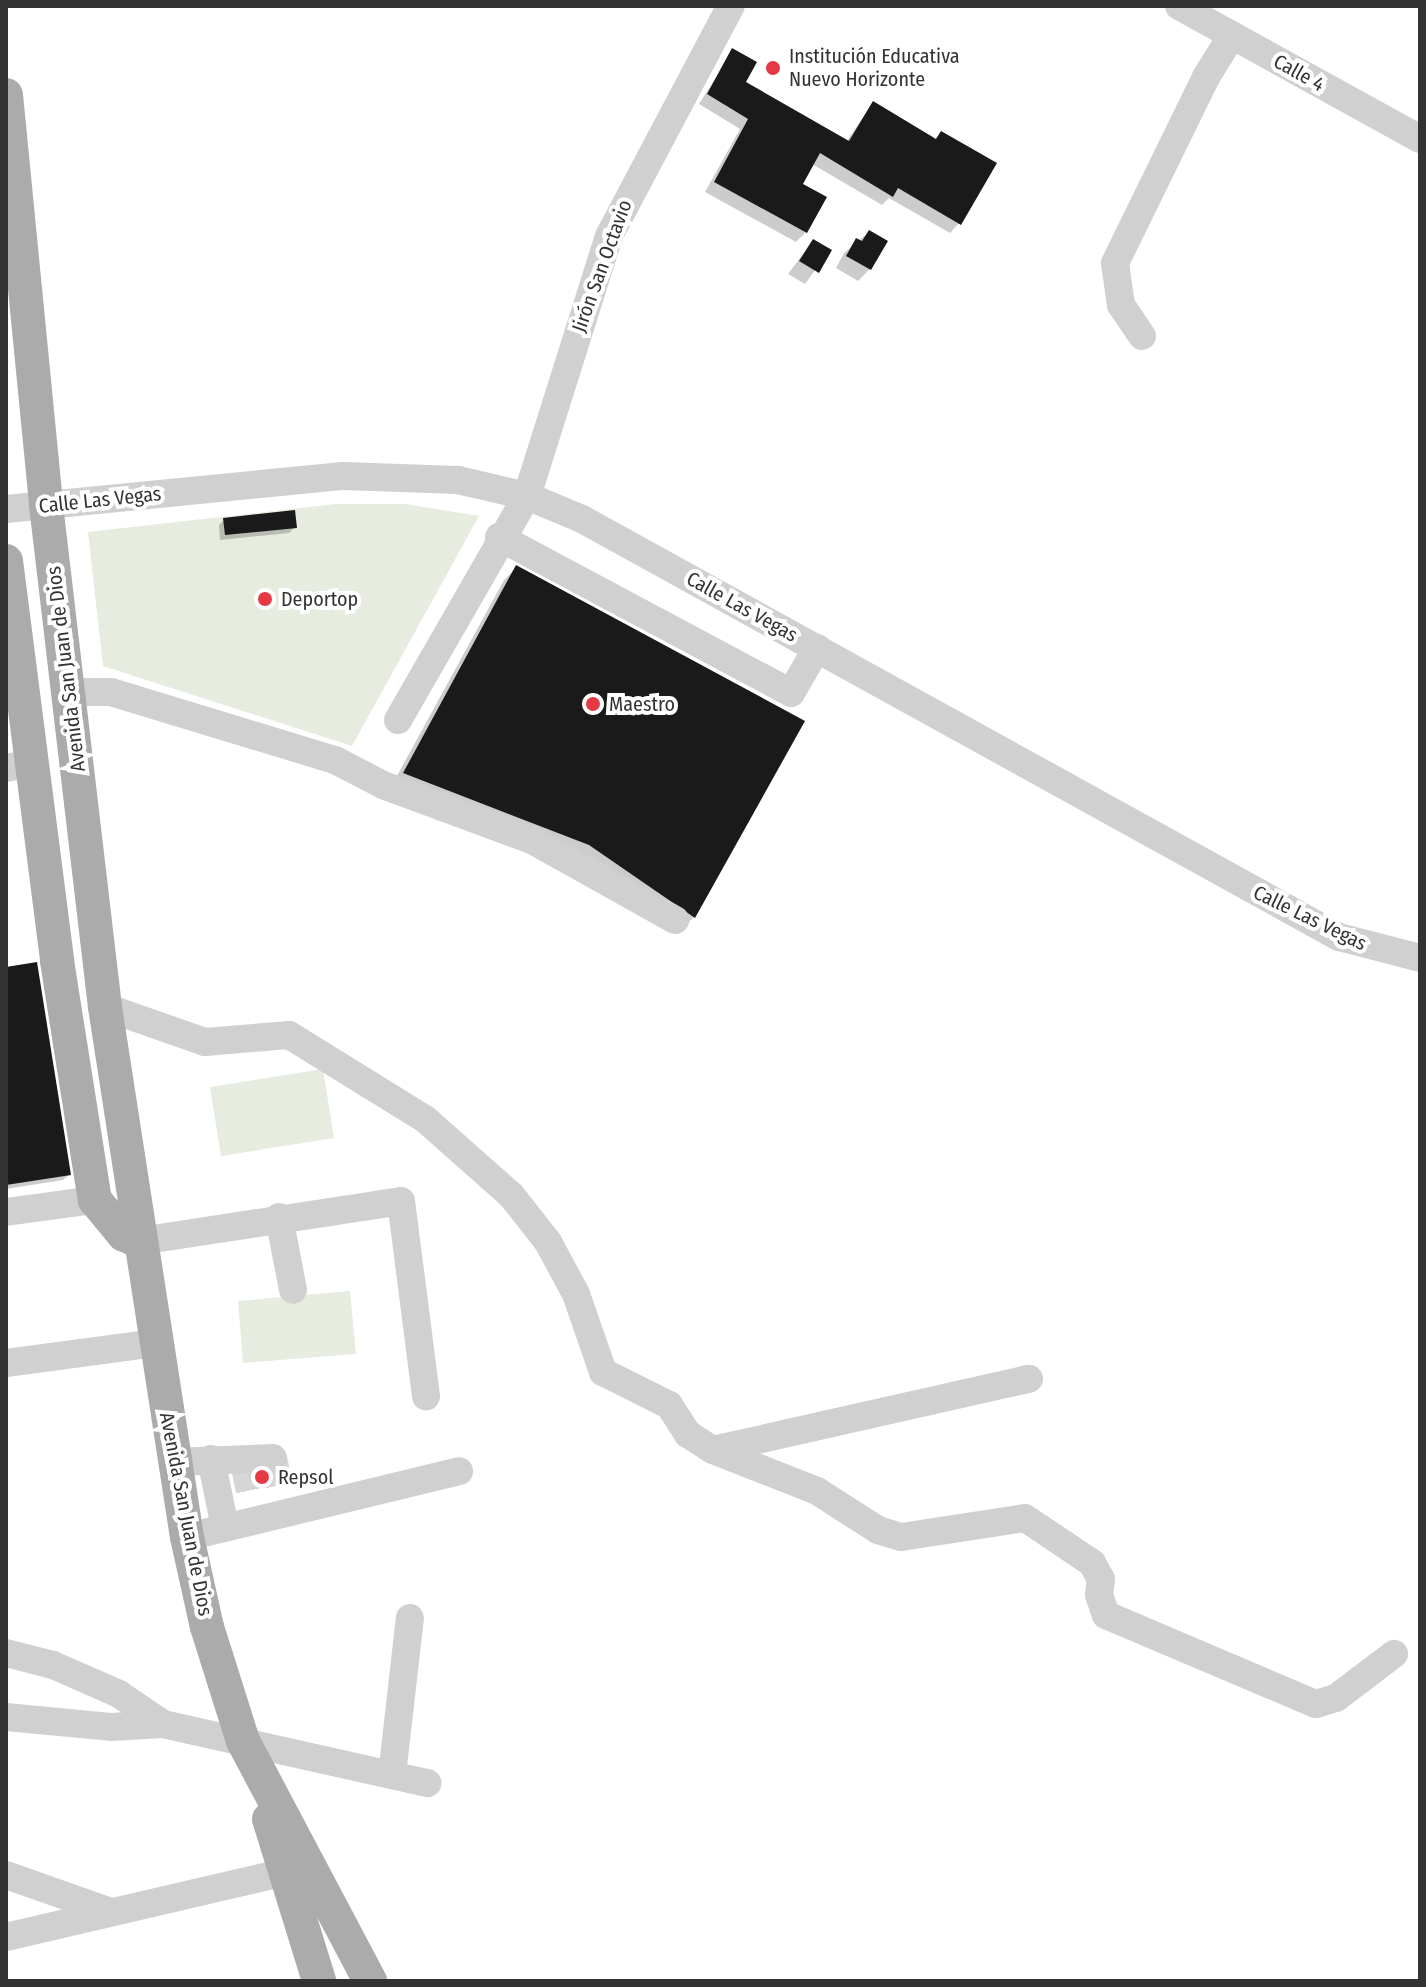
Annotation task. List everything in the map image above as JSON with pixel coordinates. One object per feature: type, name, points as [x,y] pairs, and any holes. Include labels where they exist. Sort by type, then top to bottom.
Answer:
[{"type":"main road","name":"Avenida San Juan de Dios","points":[[6,95],[46,505],[105,1007],[187,1537],[207,1627],[243,1741],[260,1779],[370,1981]]},
{"type":"main road","points":[[6,561],[19,766],[95,1200],[124,1235],[140,1241]]},
{"type":"main road","name":"Avenida San Juan de Dios","points":[[260,1779],[282,1873],[319,1981]]},
{"type":"street","name":"Jirón San Octavio","points":[[398,720],[499,537],[527,496],[609,236],[731,6]]},
{"type":"street","name":"Calle 4","points":[[1179,6],[1420,139]]},
{"type":"street","points":[[1142,336],[1121,305],[1115,263],[1206,77],[1232,35]]},
{"type":"street","name":"Calle Las Vegas","points":[[6,509],[343,476],[458,480],[527,496],[582,519],[1339,937],[1420,958]]},
{"type":"street","points":[[499,537],[791,693],[817,648]]},
{"type":"street","points":[[69,692],[111,692],[335,760],[383,785],[532,840],[675,920]]},
{"type":"street","points":[[105,1007],[205,1042],[289,1035],[425,1119],[511,1195],[548,1242],[576,1294],[603,1372],[669,1405],[688,1434],[713,1450],[817,1491],[878,1530],[901,1537],[1025,1518],[1092,1563],[1101,1579],[1099,1595],[1106,1615],[1316,1704],[1336,1698],[1394,1654]]},
{"type":"street","points":[[6,1212],[95,1200]]},
{"type":"street","points":[[140,1241],[279,1217],[401,1201],[426,1396]]},
{"type":"street","points":[[279,1217],[293,1290]]},
{"type":"street","points":[[6,1363],[155,1343]]},
{"type":"street","points":[[713,1450],[1029,1379]]},
{"type":"street","points":[[174,1462],[273,1458]]},
{"type":"street","points":[[211,1459],[225,1527]]},
{"type":"street","points":[[187,1537],[225,1527],[253,1508],[459,1471]]},
{"type":"street","points":[[392,1775],[410,1618]]},
{"type":"street","points":[[6,1653],[53,1665],[119,1694],[163,1724]]},
{"type":"street","points":[[6,1717],[111,1727],[163,1724],[428,1783]]},
{"type":"street","points":[[6,1937],[282,1873]]},
{"type":"street","points":[[6,1875],[108,1911]]},
{"type":"shaded area","name":"Deportop","points":[[336,504],[405,504],[479,516],[352,746],[103,666],[88,532]]},
{"type":"shaded area","points":[[323,1069],[334,1138],[221,1156],[210,1087]]},
{"type":"shaded area","points":[[350,1291],[356,1354],[243,1363],[238,1301]]},
{"type":"building","points":[[732,48],[757,62],[746,82],[849,141],[873,101],[936,139],[941,131],[997,163],[961,225],[898,188],[893,197],[820,153],[803,184],[827,197],[807,233],[714,182],[748,119],[707,94]]},
{"type":"building","points":[[869,230],[888,241],[871,270],[846,256],[856,238],[862,241]]},
{"type":"building","points":[[813,239],[832,250],[819,273],[799,261]]},
{"type":"building","points":[[295,510],[297,528],[225,535],[223,518]]},
{"type":"building","points":[[516,565],[805,721],[695,918],[589,845],[403,773]]},
{"type":"building","points":[[37,962],[71,1175],[6,1185],[6,967]]},
{"type":"tunnel","points":[[273,1458],[280,1491]]},
{"type":"tunnel","points":[[244,1463],[251,1496]]},
{"type":"place","name":"Institución Educativa Nuevo Horizonte","points":[[773,68]]},
{"type":"place","name":"Deportop","points":[[265,599]]},
{"type":"place","name":"Maestro","points":[[593,704]]},
{"type":"place","name":"Repsol","points":[[262,1477]]}]
